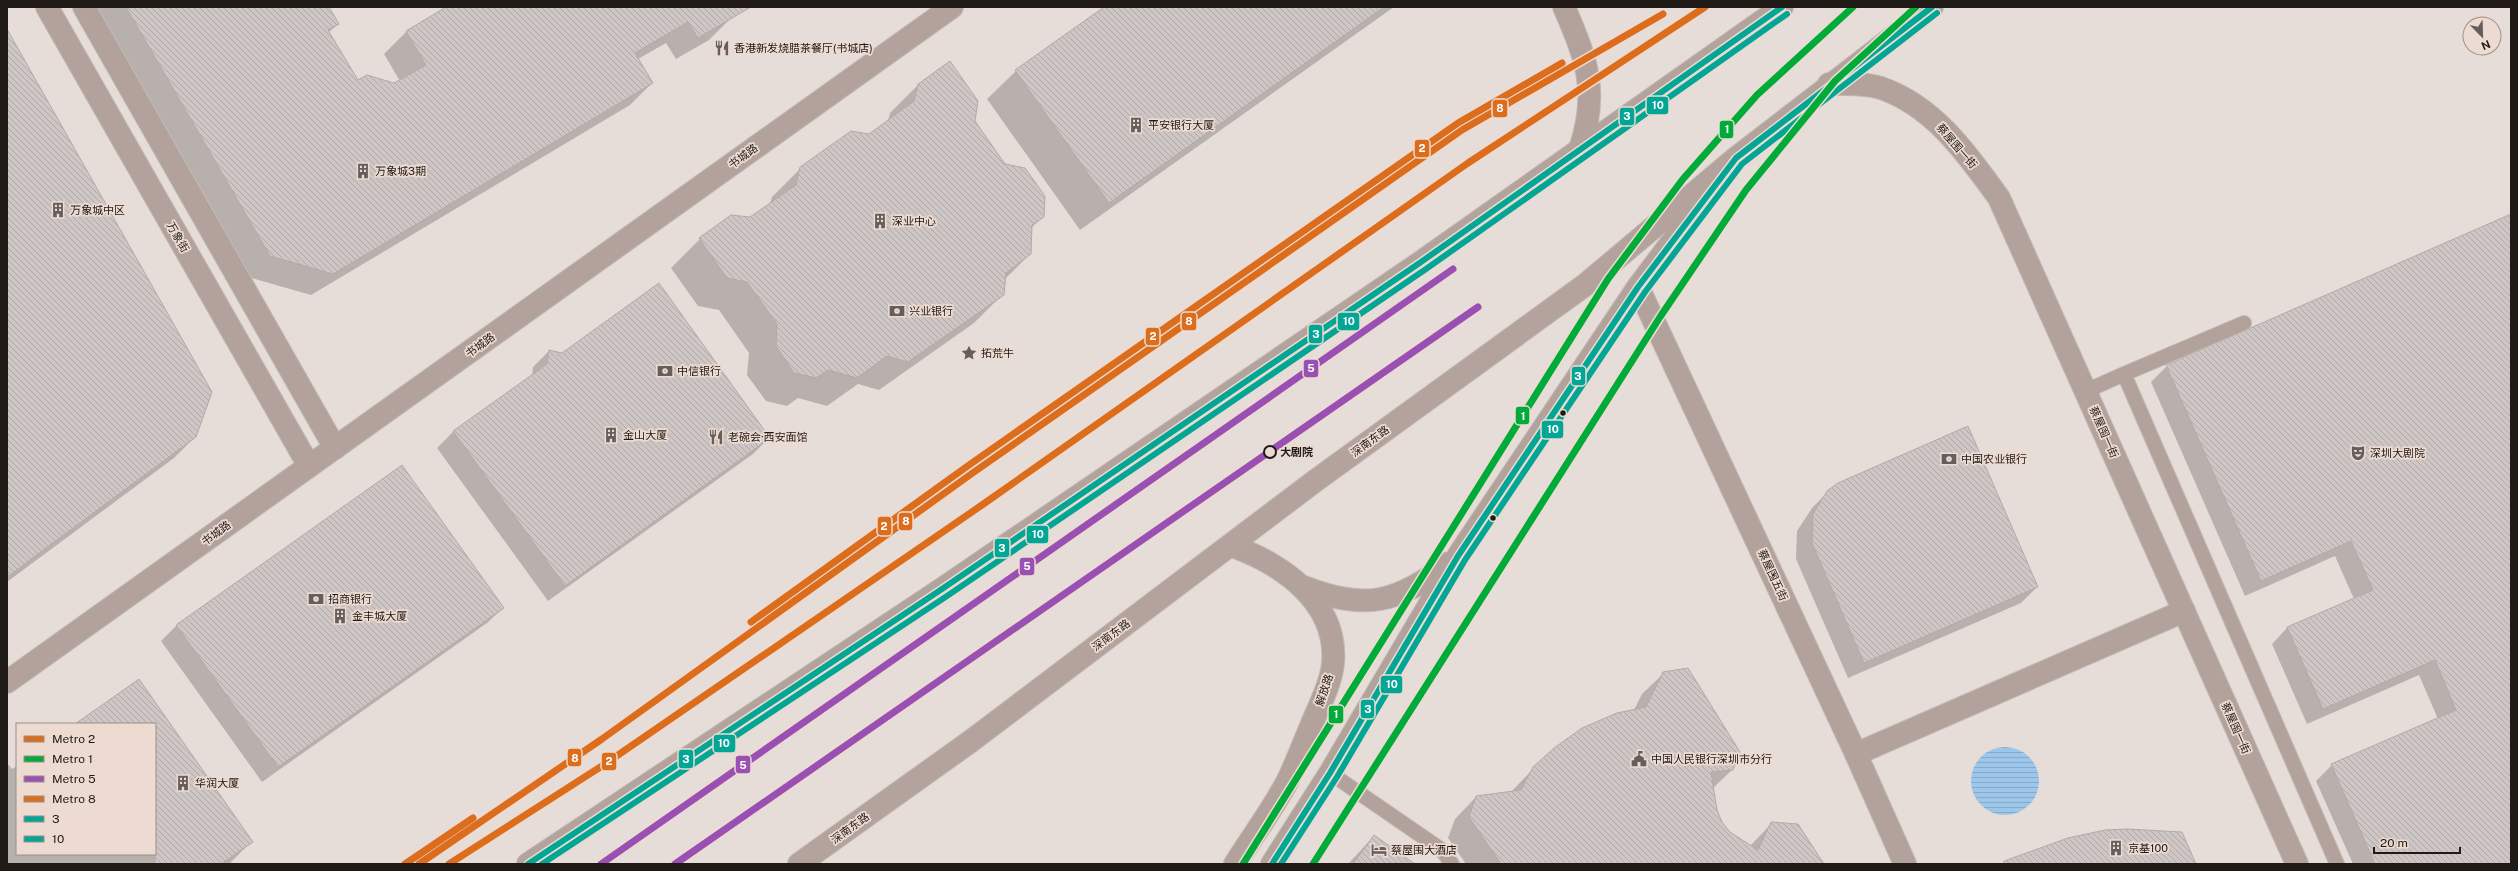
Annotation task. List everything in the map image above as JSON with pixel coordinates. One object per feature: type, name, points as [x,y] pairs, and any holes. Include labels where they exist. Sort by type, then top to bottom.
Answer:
[{"type":"main road","points":[[528,864],[942,589],[1421,262],[1782,7]]},
{"type":"main road","name":"深南东路","points":[[800,864],[971,741],[1232,546],[1315,481],[1585,285],[1736,158],[1829,84],[1932,7]]},
{"type":"street","name":"万象街","points":[[46,7],[309,466]]},
{"type":"street","points":[[84,7],[335,448]]},
{"type":"street","name":"书城路","points":[[7,682],[952,7]]},
{"type":"street","points":[[1564,7],[1584,57],[1589,79],[1591,104],[1587,129],[1580,149]]},
{"type":"street","name":"蔡屋围一街","points":[[1829,84],[1880,88],[1917,106],[1939,123],[2000,198],[2297,864]]},
{"type":"street","points":[[1272,864],[1330,773],[1458,556],[1638,287],[1736,158]]},
{"type":"street","name":"蔡屋围五街","points":[[1638,287],[1856,754],[1904,864]]},
{"type":"street","name":"解放路","points":[[1232,546],[1257,555],[1304,587],[1327,621],[1332,642],[1333,663],[1326,688],[1287,782],[1235,864]]},
{"type":"street","points":[[1304,587],[1329,597],[1350,601],[1377,600],[1402,594],[1429,579],[1458,556]]},
{"type":"street","points":[[1856,754],[2184,611]]},
{"type":"lane","points":[[2086,391],[2244,323]]},
{"type":"lane","points":[[2124,374],[2337,864]]},
{"type":"lane","points":[[1330,773],[1442,850],[1452,864]]},
{"type":"water","points":[[2005,747],[2018,750],[2029,757],[2036,768],[2039,781],[2036,794],[2029,805],[2018,812],[2005,815],[1992,812],[1981,805],[1974,794],[1971,781],[1974,768],[1981,757],[1992,750]]},
{"type":"building","name":"万象城3期","points":[[126,7],[329,7],[339,24],[328,30],[358,80],[367,75],[394,83],[426,65],[406,31],[446,7],[751,7],[698,38],[688,22],[635,53],[653,83],[333,274],[270,256]]},
{"type":"building","name":"平安银行大厦","points":[[1104,7],[1384,7],[1109,203],[1015,70]]},
{"type":"building","name":"万象城中区","points":[[7,29],[212,392],[196,437],[7,577]]},
{"type":"building","name":"深业中心","points":[[950,61],[978,101],[975,121],[1005,164],[1025,168],[1045,196],[1044,217],[1032,225],[1031,254],[1006,273],[1004,295],[908,362],[887,356],[857,378],[828,370],[816,378],[794,373],[776,346],[777,324],[747,282],[727,278],[699,238],[731,215],[750,217],[796,185],[800,167],[851,131],[869,134],[914,101],[918,84]]},
{"type":"building","name":"深圳大剧院","points":[[2511,214],[2511,864],[2375,864],[2331,764],[2456,710],[2435,660],[2323,709],[2287,627],[2373,590],[2351,541],[2261,581],[2166,365]]},
{"type":"building","name":"金山大厦","points":[[659,283],[770,438],[565,586],[453,431],[547,364],[549,350],[562,353]]},
{"type":"building","points":[[1968,426],[2038,587],[1864,663],[1812,543],[1813,514],[1827,491],[1838,483]]},
{"type":"building","name":"金丰城大厦","points":[[402,465],[504,608],[278,767],[176,625]]},
{"type":"building","name":"中国人民银行深圳市分行","points":[[1688,668],[1740,752],[1733,770],[1711,772],[1717,810],[1722,822],[1730,832],[1758,850],[1771,822],[1798,824],[1824,864],[1501,864],[1469,817],[1476,796],[1521,790],[1533,767],[1554,748],[1582,728],[1617,713],[1646,707],[1663,672]]},
{"type":"building","name":"华润大厦","points":[[139,679],[253,842],[221,864],[155,864],[156,723],[76,723]]},
{"type":"building","name":"京基100","points":[[2127,829],[2182,832],[2196,864],[2004,864],[2004,861],[2068,838],[2105,830]]},
{"type":"building","name":"蔡屋围大酒店","points":[[1374,835],[1415,864],[1353,864]]},
{"type":"metro line","name":"2","points":[[449,864],[605,764],[982,505],[1468,163],[1705,7]]},
{"type":"metro line","name":"1","points":[[1243,864],[1608,279],[1683,179],[1757,95],[1853,7]]},
{"type":"metro line","name":"1","points":[[1313,864],[1660,317],[1746,190],[1835,81],[1916,7]]},
{"type":"metro line","name":"8","points":[[419,864],[602,739],[974,472],[1462,130],[1663,14]]},
{"type":"metro line","name":"2","points":[[751,622],[969,465],[1458,123],[1562,63]]},
{"type":"metro line","name":"5","points":[[601,864],[1453,269]]},
{"type":"metro line","name":"5","points":[[675,864],[1478,307]]},
{"type":"metro line","name":"2","points":[[405,864],[473,818]]},
{"type":"transit line","name":"3","points":[[528,864],[942,589],[1421,262],[1782,7]]},
{"type":"transit line","name":"3","points":[[1272,864],[1330,773],[1458,556],[1638,287],[1736,158],[1932,7]]},
{"type":"transit line","name":"10","points":[[1281,864],[1337,777],[1465,560],[1645,292],[1742,164],[1937,13]]},
{"type":"transit line","name":"10","points":[[542,864],[947,596],[1426,269],[1787,14]]},
{"type":"place","name":"香港新发烧腊茶餐厅(书城店)","points":[[722,48]]},
{"type":"place","name":"平安银行大厦","points":[[1136,125]]},
{"type":"place","name":"万象城3期","points":[[363,171]]},
{"type":"place","name":"万象城中区","points":[[58,210]]},
{"type":"place","name":"深业中心","points":[[880,221]]},
{"type":"place","name":"兴业银行","points":[[897,311]]},
{"type":"place","name":"拓荒牛","points":[[969,353]]},
{"type":"place","name":"中信银行","points":[[665,371]]},
{"type":"place","name":"金山大厦","points":[[611,435]]},
{"type":"place","name":"老碗会·西安面馆","points":[[716,437]]},
{"type":"place","name":"大剧院","points":[[1270,452]]},
{"type":"place","name":"深圳大剧院","points":[[2358,453]]},
{"type":"place","name":"中国农业银行","points":[[1949,459]]},
{"type":"place","name":"招商银行","points":[[316,599]]},
{"type":"place","name":"金丰城大厦","points":[[340,616]]},
{"type":"place","name":"中国人民银行深圳市分行","points":[[1639,759]]},
{"type":"place","name":"华润大厦","points":[[183,783]]},
{"type":"place","name":"京基100","points":[[2116,848]]},
{"type":"place","name":"蔡屋围大酒店","points":[[1379,850]]}]
